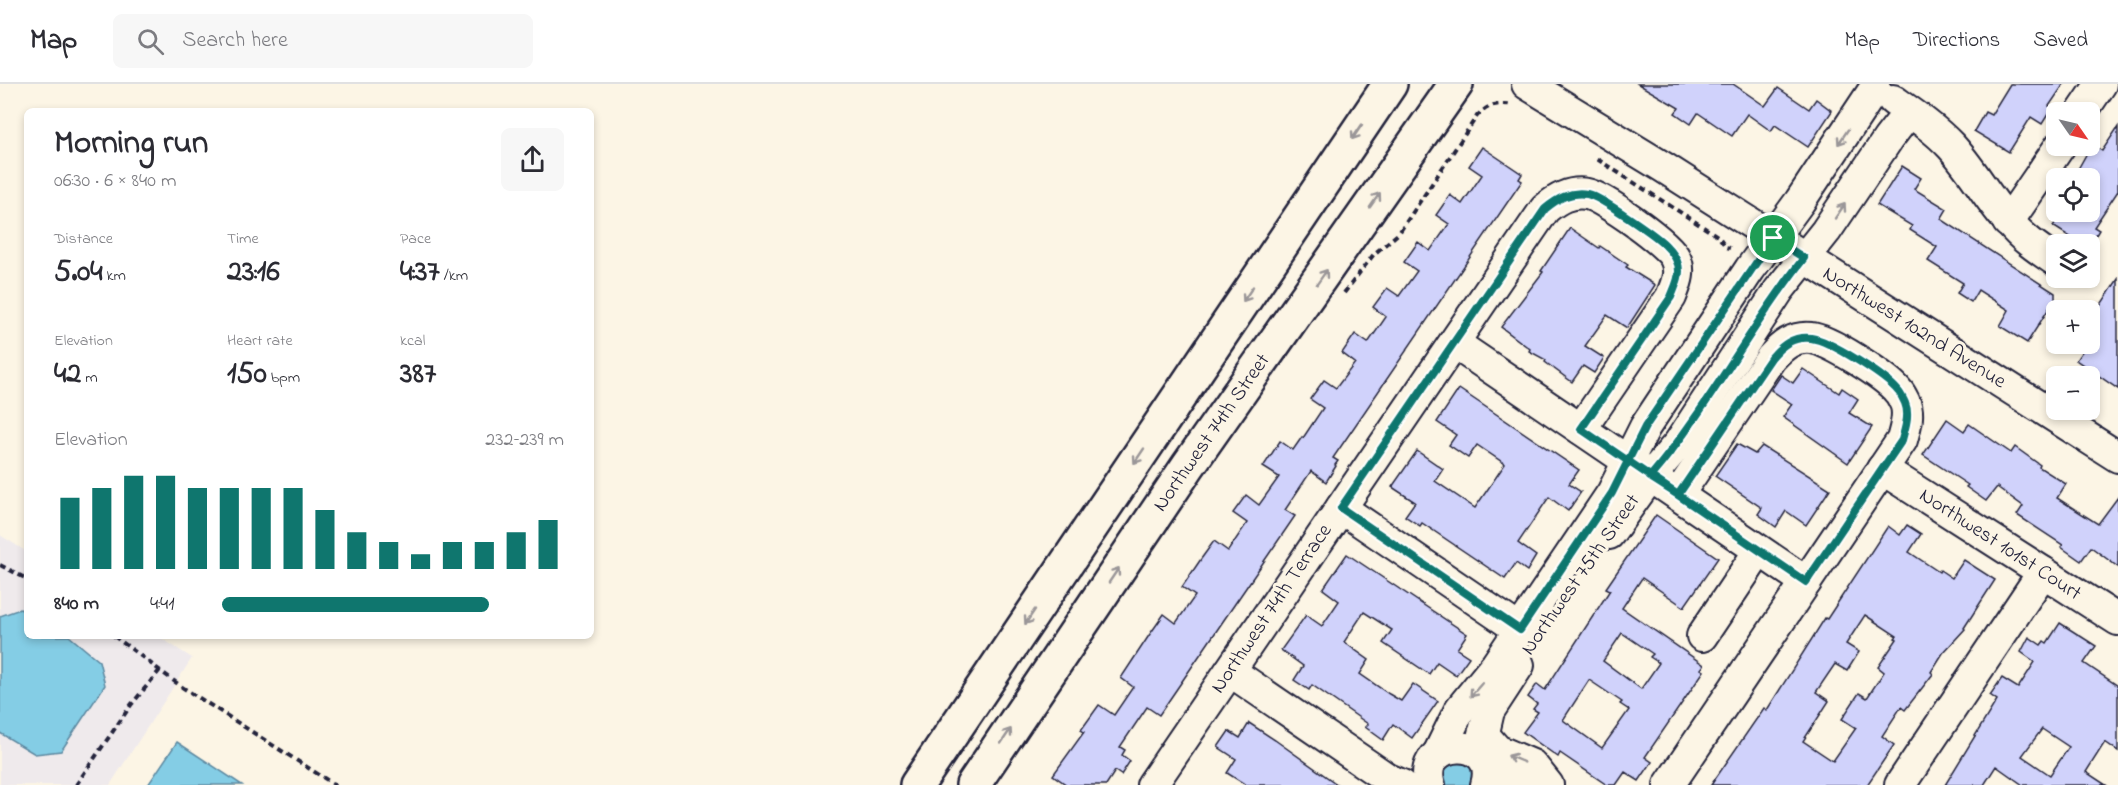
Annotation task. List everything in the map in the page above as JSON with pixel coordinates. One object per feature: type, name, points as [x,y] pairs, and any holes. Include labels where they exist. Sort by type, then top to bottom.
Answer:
[{"type":"main road","points":[[917,785],[1390,84]]},
{"type":"main road","name":"Northwest 74th Street","points":[[973,785],[1188,466],[1456,84]]},
{"type":"street","points":[[2089,102],[2101,84]]},
{"type":"street","points":[[1872,86],[1909,111],[1951,146],[2008,222],[2046,254]]},
{"type":"street","name":"Northwest 75th Street","points":[[1481,744],[1489,711],[1496,699],[1630,503],[1639,469],[1645,427],[1773,238],[1872,86]]},
{"type":"street","name":"Northwest 102nd Avenue","points":[[1521,95],[1663,167],[1804,258],[2113,448]]},
{"type":"street","name":"Northwest 75th Street","points":[[1433,767],[1460,709],[1496,665],[1612,493],[1639,469],[1679,443],[1779,290],[1826,231],[1909,111]]},
{"type":"street","points":[[2008,222],[2053,156]]},
{"type":"street","name":"Northwest 74th Terrace","points":[[1152,785],[1545,209],[1558,199],[1571,194],[1587,194],[1603,201],[1666,245],[1675,257],[1679,270],[1677,284],[1671,297],[1581,429]]},
{"type":"street","points":[[1669,785],[1902,440],[1907,422],[1906,406],[1899,391],[1887,381],[1826,341],[1809,337],[1793,339],[1781,346],[1771,358],[1678,495]]},
{"type":"street","points":[[1454,343],[1806,582]]},
{"type":"street","points":[[1662,402],[1691,424]]},
{"type":"street","name":"Northwest 101st Court","points":[[1882,469],[2118,620]]},
{"type":"street","points":[[1341,508],[1520,630]]},
{"type":"street","points":[[1702,636],[1759,550]]},
{"type":"street","points":[[1900,785],[2043,572]]},
{"type":"street","points":[[1230,671],[1388,779],[1402,785]]},
{"type":"street","points":[[1481,744],[1488,770],[1486,785]]},
{"type":"street","points":[[1372,768],[1433,767],[1445,749],[1463,746],[1471,749],[1481,744],[1532,765],[1547,785]]},
{"type":"street","points":[[1496,785],[1507,781],[1547,785]]},
{"type":"path","points":[[1340,298],[1374,254],[1399,233],[1485,106],[1501,103],[1521,95]]},
{"type":"path","points":[[1593,156],[1719,237],[1726,248],[1730,248]]},
{"type":"path","points":[[0,565],[24,577]]},
{"type":"path","points":[[118,639],[160,670],[335,785]]},
{"type":"path","points":[[76,785],[131,705],[160,670]]},
{"type":"shaded area","points":[[0,535],[24,550],[24,639],[163,639],[192,658],[110,785],[0,785]]},
{"type":"water","points":[[20,609],[24,611],[24,639],[73,639],[99,661],[105,685],[61,751],[35,754],[0,733],[0,616]]},
{"type":"water","points":[[177,742],[242,785],[148,785]]},
{"type":"water","points":[[1456,756],[1474,767],[1474,785],[1442,785],[1443,764]]},
{"type":"building","points":[[1638,84],[1733,84],[1765,106],[1778,88],[1809,109],[1816,99],[1832,111],[1808,147],[1775,125],[1771,131],[1747,114],[1732,136],[1698,113],[1691,124],[1675,113],[1679,108]]},
{"type":"building","points":[[2010,84],[2064,84],[2052,102],[2046,102],[2046,118],[2042,124],[2031,117],[2009,152],[1974,131],[1985,112],[1991,115]]},
{"type":"building","points":[[2118,127],[2118,191],[2100,218],[2100,168],[2079,168],[2085,156],[2100,156],[2100,150],[2102,151]]},
{"type":"building","points":[[1482,147],[1522,174],[1519,179],[1522,181],[1333,458],[1338,461],[1326,482],[1311,471],[1285,510],[1295,516],[1159,715],[1147,707],[1120,747],[1125,750],[1122,755],[1130,761],[1121,775],[1115,771],[1106,785],[1067,785],[1053,775],[1084,732],[1081,730],[1099,705],[1114,715],[1133,687],[1121,678],[1150,634],[1164,614],[1176,623],[1195,596],[1182,587],[1201,559],[1214,541],[1228,551],[1247,523],[1233,513],[1246,495],[1259,505],[1279,477],[1263,467],[1280,441],[1293,450],[1303,438],[1323,408],[1310,399],[1324,380],[1336,388],[1355,363],[1342,353],[1355,334],[1368,343],[1386,317],[1373,307],[1387,288],[1399,296],[1417,271],[1404,262],[1418,242],[1430,251],[1449,224],[1436,215],[1450,195],[1462,204],[1482,175],[1469,166]]},
{"type":"building","points":[[1902,166],[1921,178],[1914,189],[1947,209],[1941,219],[2055,293],[2054,300],[2046,300],[2046,313],[2027,343],[2000,326],[2009,310],[1978,290],[1971,302],[1957,293],[1963,283],[1928,261],[1937,247],[1910,230],[1912,226],[1877,205]]},
{"type":"building","points":[[2056,222],[2097,222],[2094,227],[2099,230],[2097,234],[2065,234],[2053,226]]},
{"type":"building","points":[[1570,228],[1655,285],[1627,328],[1607,315],[1585,346],[1604,358],[1594,373],[1583,366],[1572,382],[1545,362],[1546,360],[1529,351],[1530,349],[1501,327],[1543,272],[1541,271]]},
{"type":"building","points":[[2118,279],[2118,389],[2100,377],[2100,366],[2085,366],[2076,360],[2080,354],[2100,354],[2100,306]]},
{"type":"building","points":[[1803,369],[1839,393],[1842,388],[1858,399],[1849,413],[1872,427],[1848,463],[1783,417],[1792,404],[1771,390],[1781,375],[1793,383]]},
{"type":"building","points":[[1459,389],[1579,470],[1569,484],[1581,492],[1568,511],[1549,497],[1518,543],[1536,556],[1527,571],[1516,563],[1505,579],[1422,523],[1420,526],[1405,516],[1415,502],[1392,487],[1417,451],[1443,469],[1435,481],[1475,508],[1505,464],[1477,445],[1468,458],[1449,445],[1456,435],[1437,422]]},
{"type":"building","points":[[1947,419],[1964,431],[1969,424],[2011,453],[2015,447],[2040,465],[2039,467],[2066,484],[2057,498],[2098,524],[2118,497],[2118,567],[2091,547],[2081,561],[2061,547],[2063,545],[2017,515],[2023,506],[1997,487],[1986,501],[1966,487],[1968,485],[1923,455]]},
{"type":"building","points":[[1737,444],[1755,454],[1762,446],[1830,489],[1806,525],[1786,511],[1776,527],[1758,514],[1762,508],[1715,476]]},
{"type":"building","points":[[1656,515],[1718,558],[1684,607],[1642,578],[1622,608],[1704,665],[1701,669],[1704,671],[1645,757],[1652,762],[1639,781],[1625,772],[1616,785],[1607,785],[1560,753],[1558,757],[1523,732],[1538,712],[1533,709],[1537,704],[1528,697],[1537,684],[1545,690],[1610,590],[1606,588]],"holes":[[[1622,633],[1653,654],[1650,657],[1659,663],[1641,689],[1603,661]],[[1589,680],[1622,702],[1620,704],[1629,710],[1602,748],[1563,720]]]},
{"type":"building","points":[[1907,525],[1921,534],[1909,552],[1939,572],[1940,570],[1952,578],[1964,560],[1995,580],[1965,629],[1943,653],[1931,672],[1933,674],[1905,710],[1901,707],[1882,736],[1894,745],[1867,785],[1711,785],[1764,708],[1767,710],[1825,618],[1827,619],[1888,526],[1900,535]],"holes":[[[1865,615],[1897,636],[1878,667],[1884,672],[1867,698],[1859,693],[1842,719],[1856,728],[1833,761],[1803,741],[1829,701],[1816,692],[1835,664],[1847,671],[1859,652],[1846,644]]]},
{"type":"building","points":[[1347,554],[1467,634],[1457,649],[1469,657],[1456,675],[1437,662],[1429,674],[1383,643],[1392,630],[1364,612],[1344,642],[1369,660],[1360,674],[1389,694],[1401,701],[1413,684],[1438,701],[1412,738],[1393,724],[1383,740],[1365,727],[1368,724],[1312,685],[1309,690],[1294,680],[1303,666],[1281,650],[1306,615],[1322,626],[1339,601],[1323,589]]},
{"type":"building","points":[[2060,623],[2096,646],[2084,663],[2118,686],[2118,751],[2105,742],[2086,772],[2106,785],[2023,785],[1996,766],[1984,785],[1945,785],[1997,700],[1990,695],[2002,678],[2018,688],[2035,662],[2021,652],[2029,637],[2041,645],[2044,641],[2047,643]],"holes":[[[2042,729],[2069,747],[2050,775],[2022,756]]]},
{"type":"building","points":[[1249,723],[1338,785],[1246,785],[1227,773],[1236,759],[1218,747],[1229,731],[1240,738]]},
{"type":"route","points":[[1773,238],[1645,427],[1628,461],[1581,429],[1671,297],[1677,284],[1679,270],[1675,257],[1666,245],[1603,201],[1587,194],[1571,194],[1558,199],[1545,209],[1341,508],[1520,630],[1612,493],[1628,461],[1806,582],[1902,440],[1907,422],[1906,406],[1899,391],[1887,381],[1826,341],[1809,337],[1793,339],[1781,346],[1771,358],[1678,495],[1650,477],[1679,443],[1779,290],[1804,258],[1773,238]]}]
